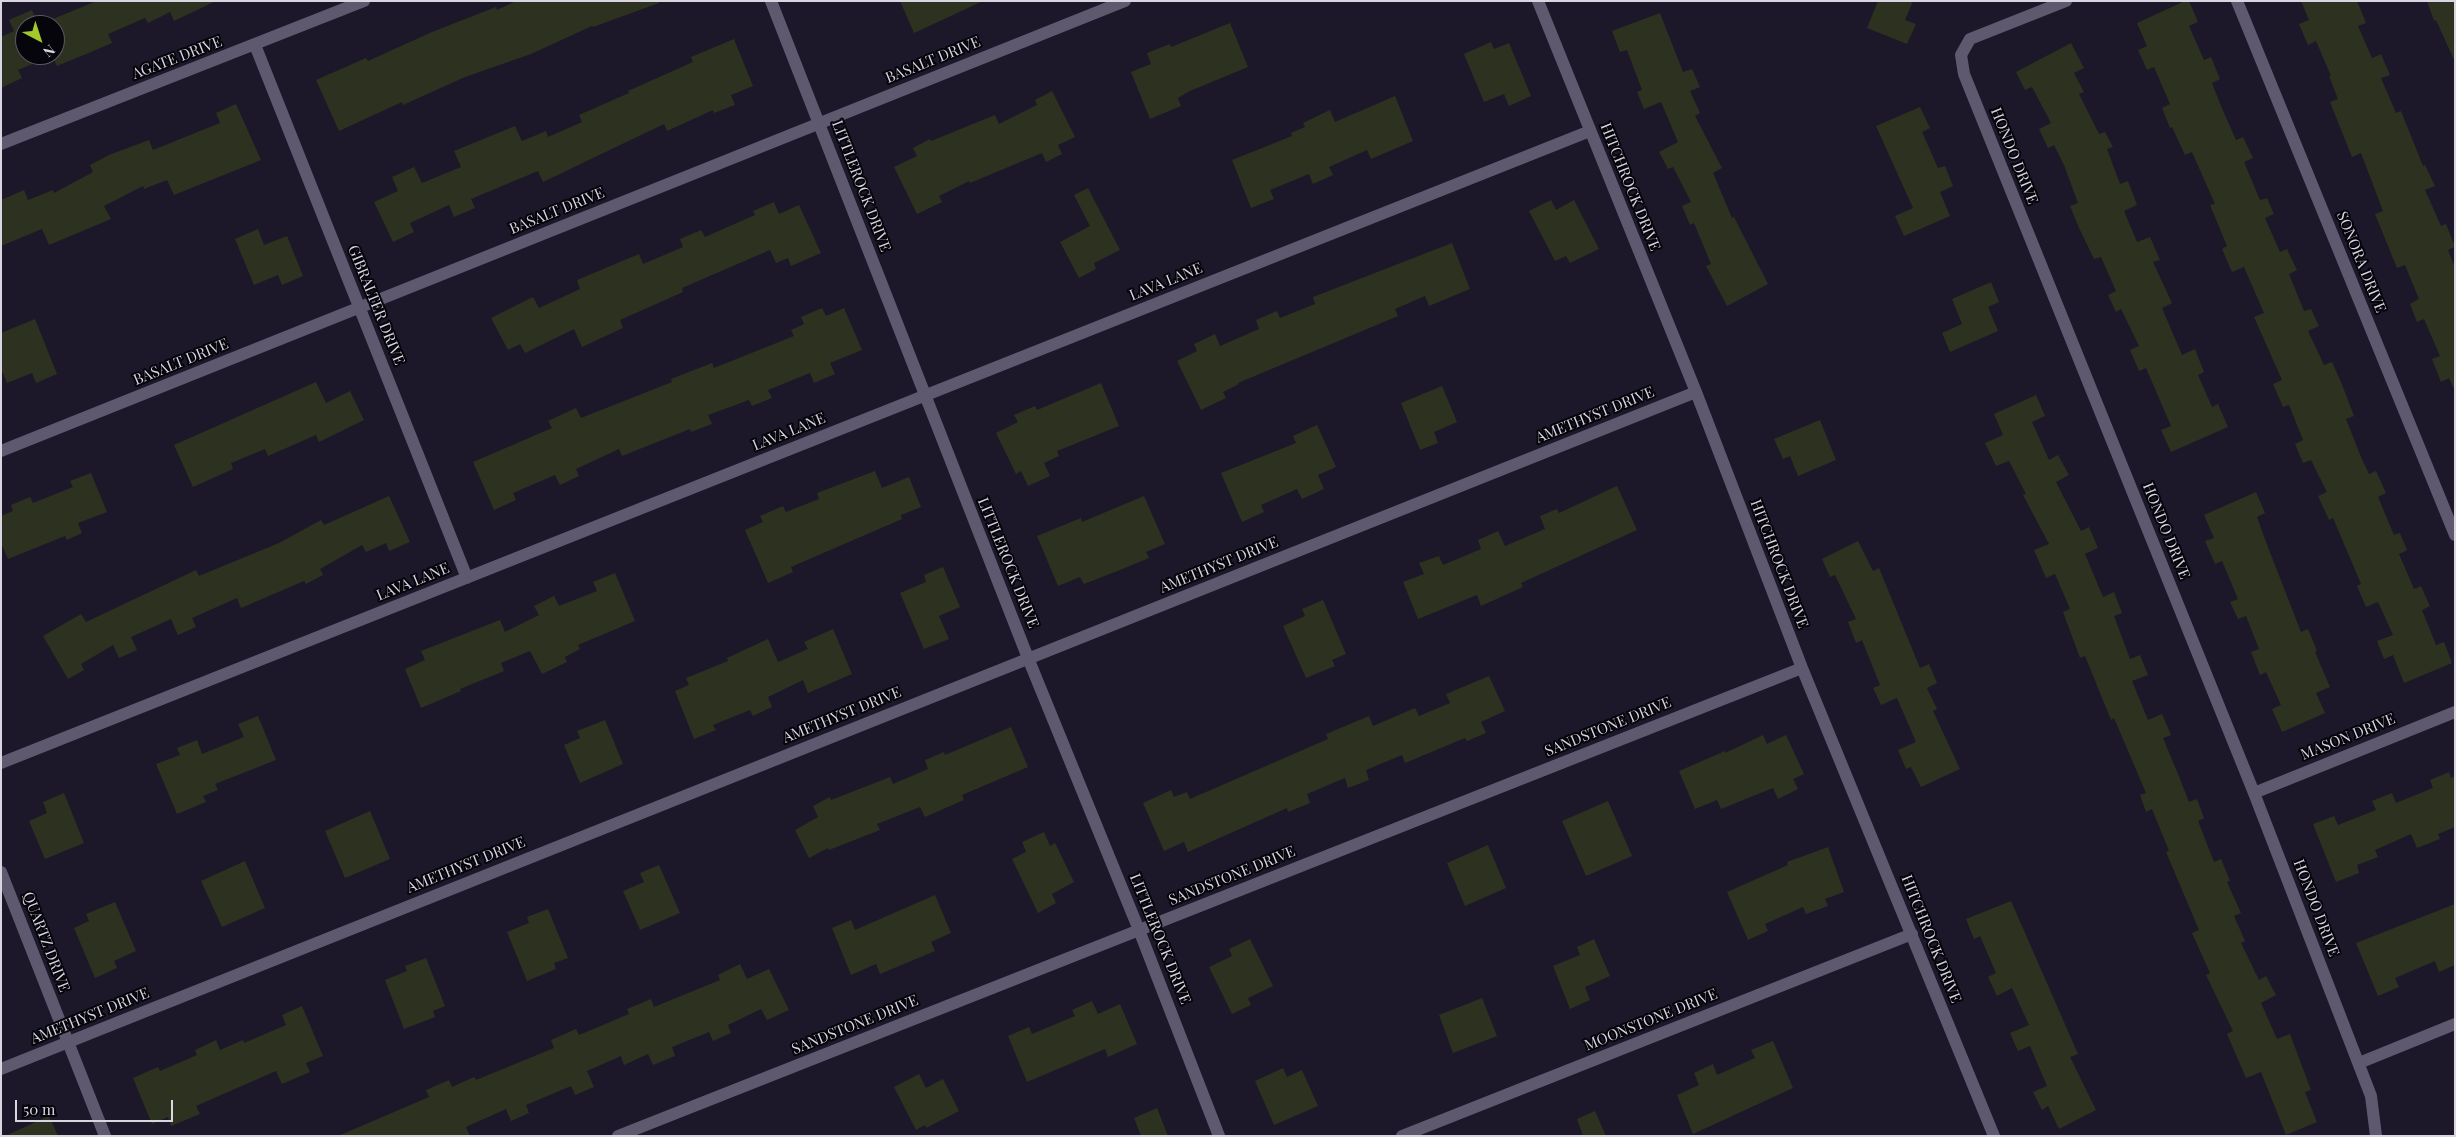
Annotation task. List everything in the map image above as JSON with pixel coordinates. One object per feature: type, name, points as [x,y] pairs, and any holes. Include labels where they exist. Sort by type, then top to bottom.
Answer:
[{"type":"street","name":"AGATE DRIVE","points":[[1,144],[364,1]]},
{"type":"street","name":"LITTLEROCK DRIVE","points":[[771,1],[1028,658],[1139,930],[1219,1136]]},
{"type":"street","name":"BASALT DRIVE","points":[[1,452],[1125,1]]},
{"type":"street","name":"HITCHROCK DRIVE","points":[[1538,1],[1696,392],[1802,668],[1994,1136]]},
{"type":"street","name":"HONDO DRIVE","points":[[2066,1],[1970,39],[1961,55],[1964,74],[2254,793],[2372,1096],[2376,1136]]},
{"type":"street","name":"SONORA DRIVE","points":[[2237,1],[2455,535]]},
{"type":"street","name":"GIBRALTER DRIVE","points":[[255,45],[466,578]]},
{"type":"street","name":"LAVA LANE","points":[[1,763],[1590,131]]},
{"type":"street","name":"AMETHYST DRIVE","points":[[1,1068],[1696,392]]},
{"type":"street","name":"SANDSTONE DRIVE","points":[[618,1136],[1802,668]]},
{"type":"street","name":"MASON DRIVE","points":[[2254,793],[2455,712]]},
{"type":"street","name":"QUARTZ DRIVE","points":[[1,872],[105,1136]]},
{"type":"street","name":"MOONSTONE DRIVE","points":[[1402,1136],[1912,934]]},
{"type":"street","points":[[2359,1063],[2455,1024]]},
{"type":"building","points":[[97,1],[216,1],[174,21],[170,12],[148,23],[145,18],[108,34],[112,43],[65,63],[65,15],[63,15]]},
{"type":"building","points":[[516,1],[659,1],[659,3],[592,26],[531,54],[465,77],[403,105],[402,102],[339,131],[316,80],[366,58],[368,61],[432,32],[496,7],[497,10]]},
{"type":"building","points":[[900,1],[983,1],[914,33]]},
{"type":"building","points":[[1878,1],[1913,1],[1905,20],[1916,24],[1907,44],[1867,28]]},
{"type":"building","points":[[2185,1],[2189,1],[2198,22],[2189,26],[2204,60],[2211,57],[2220,79],[2212,83],[2221,106],[2236,140],[2243,137],[2253,158],[2244,162],[2260,200],[2267,198],[2274,214],[2265,218],[2280,252],[2287,249],[2297,270],[2289,274],[2304,311],[2311,309],[2319,326],[2308,331],[2324,365],[2332,362],[2341,382],[2354,416],[2346,419],[2369,474],[2376,471],[2386,493],[2378,497],[2394,535],[2400,533],[2407,550],[2399,554],[2414,589],[2421,586],[2430,606],[2422,610],[2436,645],[2444,642],[2452,663],[2404,683],[2393,655],[2384,659],[2377,641],[2393,635],[2378,602],[2366,607],[2357,586],[2361,584],[2333,518],[2329,520],[2318,496],[2327,492],[2311,460],[2303,463],[2295,444],[2303,440],[2289,405],[2283,407],[2273,384],[2282,380],[2254,317],[2264,313],[2244,267],[2232,272],[2222,249],[2227,246],[2210,205],[2215,204],[2192,152],[2185,155],[2172,127],[2170,128],[2162,108],[2170,104],[2154,67],[2147,70],[2138,50],[2147,46],[2137,23]]},
{"type":"building","points":[[2301,1],[2357,1],[2366,23],[2358,26],[2372,58],[2381,54],[2390,75],[2381,78],[2396,113],[2401,111],[2423,166],[2425,165],[2435,186],[2425,190],[2441,226],[2446,224],[2455,247],[2448,250],[2455,268],[2455,391],[2449,378],[2441,382],[2432,359],[2440,356],[2424,319],[2417,322],[2410,304],[2419,299],[2405,265],[2397,268],[2375,214],[2383,211],[2361,153],[2352,157],[2330,102],[2338,99],[2329,76],[2331,76],[2316,41],[2308,45],[2299,24],[2309,20]]},
{"type":"building","points":[[2427,1],[2455,1],[2455,62],[2436,20],[2434,21]]},
{"type":"building","points":[[32,10],[34,15],[20,15]]},
{"type":"building","points":[[1660,13],[1683,72],[1692,69],[1700,87],[1690,91],[1700,113],[1695,116],[1722,168],[1713,173],[1732,218],[1734,217],[1768,284],[1727,306],[1706,266],[1711,264],[1694,223],[1690,225],[1682,206],[1691,202],[1673,167],[1668,169],[1659,152],[1678,142],[1661,102],[1644,109],[1637,92],[1642,90],[1627,50],[1620,52],[1612,31]]},
{"type":"building","points":[[15,17],[15,65],[30,65],[18,70],[22,78],[1,88],[1,37],[14,31],[9,20]]},
{"type":"building","points":[[1230,23],[1248,67],[1190,91],[1178,98],[1181,106],[1150,119],[1131,72],[1151,64],[1147,53],[1170,44],[1171,47]]},
{"type":"building","points":[[734,39],[753,86],[731,95],[735,105],[714,113],[713,110],[667,131],[664,124],[543,182],[538,171],[471,199],[475,208],[454,217],[449,205],[410,223],[414,232],[393,242],[374,202],[398,191],[392,177],[414,167],[422,183],[461,167],[454,151],[515,126],[522,141],[546,131],[548,137],[582,122],[579,115],[693,62],[691,57]]},
{"type":"building","points":[[1491,42],[1494,49],[1509,43],[1531,96],[1509,106],[1504,94],[1484,102],[1464,54]]},
{"type":"building","points":[[2071,43],[2084,68],[2074,73],[2084,92],[2079,94],[2099,134],[2105,132],[2113,147],[2107,149],[2120,184],[2128,181],[2137,205],[2124,211],[2137,242],[2150,237],[2160,260],[2153,262],[2172,303],[2162,308],[2182,355],[2195,349],[2204,372],[2198,375],[2212,407],[2218,404],[2228,427],[2171,452],[2161,430],[2171,426],[2146,368],[2139,371],[2130,350],[2139,346],[2121,309],[2116,312],[2108,295],[2116,291],[2101,257],[2094,259],[2079,228],[2070,206],[2078,203],[2064,165],[2054,145],[2048,148],[2039,129],[2051,123],[2032,87],[2025,90],[2016,72]]},
{"type":"building","points":[[1052,91],[1075,137],[1058,145],[1062,154],[1046,162],[1042,153],[970,183],[969,181],[939,196],[942,202],[917,214],[894,167],[917,156],[913,148],[930,139],[931,141],[995,115],[999,124],[1037,105],[1035,100]]},
{"type":"building","points":[[1395,96],[1413,141],[1371,159],[1367,150],[1329,167],[1333,175],[1313,184],[1309,174],[1270,190],[1274,199],[1251,208],[1232,160],[1292,136],[1291,133],[1305,127],[1303,123],[1330,110],[1335,122]]},
{"type":"building","points":[[236,104],[261,160],[174,195],[167,180],[144,189],[143,186],[104,206],[111,219],[49,245],[42,229],[1,246],[1,200],[24,190],[28,200],[53,190],[54,193],[93,172],[90,165],[109,155],[149,140],[153,150],[220,123],[216,113]]},
{"type":"building","points":[[1920,107],[1930,128],[1922,132],[1938,168],[1945,166],[1953,186],[1940,192],[1950,216],[1904,236],[1895,216],[1913,208],[1876,126]]},
{"type":"building","points":[[1088,188],[1120,250],[1094,263],[1096,269],[1079,278],[1060,242],[1090,226],[1074,195]]},
{"type":"building","points":[[1551,200],[1556,210],[1574,200],[1599,249],[1570,263],[1566,256],[1555,261],[1529,211]]},
{"type":"building","points":[[774,202],[779,214],[799,205],[821,253],[791,266],[788,258],[776,263],[770,250],[682,288],[683,292],[620,320],[623,328],[582,347],[574,329],[525,353],[520,344],[508,350],[491,318],[533,297],[539,308],[580,289],[577,280],[639,254],[643,264],[683,247],[680,239],[701,230],[705,237],[755,215],[753,211]]},
{"type":"building","points":[[258,229],[264,245],[287,236],[303,276],[282,285],[278,275],[254,285],[235,239]]},
{"type":"building","points":[[1452,243],[1470,289],[1429,306],[1425,296],[1395,309],[1398,316],[1238,383],[1223,392],[1226,398],[1201,410],[1177,361],[1197,351],[1194,344],[1215,334],[1220,346],[1259,329],[1256,320],[1277,311],[1280,318],[1315,304],[1313,297]]},
{"type":"building","points":[[1991,282],[1999,302],[1988,307],[1998,331],[1950,352],[1942,333],[1962,324],[1952,299]]},
{"type":"building","points":[[822,308],[826,316],[844,308],[862,350],[830,363],[835,374],[814,383],[810,373],[768,390],[772,398],[752,406],[749,400],[708,415],[712,424],[691,432],[690,429],[622,456],[619,449],[576,469],[579,476],[560,485],[555,475],[513,493],[516,500],[494,510],[473,462],[552,428],[548,421],[576,408],[581,418],[672,382],[671,379],[712,363],[714,368],[794,336],[791,330],[804,324],[801,317]]},
{"type":"building","points":[[35,319],[57,374],[36,383],[32,373],[7,383],[1,368],[1,333]]},
{"type":"building","points":[[316,382],[326,403],[350,391],[364,420],[319,442],[316,435],[268,456],[265,449],[231,463],[233,469],[193,487],[174,445]]},
{"type":"building","points":[[1101,383],[1119,426],[1057,451],[1059,456],[1044,463],[1050,476],[1028,486],[1021,471],[1016,474],[996,433],[1018,422],[1014,415],[1035,406],[1037,410]]},
{"type":"building","points":[[1442,386],[1457,422],[1434,432],[1438,443],[1420,450],[1401,403]]},
{"type":"building","points":[[2036,395],[2045,416],[2032,422],[2049,460],[2058,455],[2069,475],[2056,482],[2081,531],[2089,527],[2098,548],[2085,554],[2103,597],[2114,592],[2122,613],[2114,616],[2130,659],[2140,655],[2148,675],[2132,681],[2148,720],[2162,714],[2171,735],[2163,738],[2189,802],[2197,799],[2204,818],[2198,821],[2214,862],[2221,859],[2230,881],[2227,882],[2241,913],[2234,916],[2245,941],[2241,943],[2259,980],[2266,976],[2276,995],[2261,1003],[2277,1039],[2290,1034],[2311,1090],[2305,1092],[2317,1122],[2286,1135],[2261,1072],[2246,1078],[2227,1034],[2233,1031],[2206,975],[2210,973],[2192,933],[2199,930],[2166,852],[2169,851],[2152,809],[2146,812],[2140,795],[2146,793],[2114,718],[2111,720],[2085,656],[2080,658],[2063,612],[2070,609],[2055,574],[2046,578],[2034,550],[2049,544],[2023,495],[2026,494],[2009,461],[1996,466],[1985,443],[2003,435],[1994,414]]},
{"type":"building","points":[[1820,420],[1836,460],[1798,476],[1790,456],[1783,459],[1774,439]]},
{"type":"building","points":[[1317,425],[1336,467],[1318,475],[1324,489],[1302,499],[1297,489],[1261,505],[1264,512],[1242,522],[1221,473],[1296,443],[1293,436]]},
{"type":"building","points":[[875,471],[882,488],[909,477],[921,507],[901,515],[902,519],[791,567],[793,572],[768,583],[745,530],[763,522],[760,516],[783,506],[786,512],[819,499],[817,493]]},
{"type":"building","points":[[91,473],[107,512],[78,523],[82,533],[67,540],[65,536],[8,559],[1,543],[1,516],[13,511],[11,505],[30,497],[33,503],[73,487],[70,481]]},
{"type":"building","points":[[1617,486],[1637,530],[1521,583],[1523,587],[1481,606],[1477,595],[1418,619],[1403,582],[1424,574],[1419,563],[1439,556],[1443,565],[1481,549],[1478,540],[1498,531],[1505,546],[1545,529],[1540,516],[1557,509],[1559,513]]},
{"type":"building","points":[[2256,492],[2265,513],[2257,517],[2266,542],[2301,632],[2308,629],[2317,651],[2315,652],[2330,687],[2316,693],[2325,713],[2282,732],[2272,709],[2281,705],[2266,672],[2260,675],[2251,652],[2259,649],[2246,616],[2238,619],[2230,602],[2238,599],[2222,561],[2215,564],[2205,541],[2214,538],[2204,515]]},
{"type":"building","points":[[389,496],[410,542],[389,551],[386,543],[366,552],[362,545],[320,569],[323,575],[306,584],[304,581],[241,608],[237,598],[192,618],[196,627],[178,635],[171,619],[131,637],[137,650],[119,658],[113,645],[81,664],[84,670],[68,679],[43,636],[81,614],[86,622],[196,570],[199,576],[279,543],[321,520],[324,525]]},
{"type":"building","points":[[1144,496],[1165,544],[1146,552],[1149,558],[1125,568],[1084,584],[1080,577],[1058,586],[1037,536],[1081,518],[1082,522]]},
{"type":"building","points":[[1858,541],[1873,571],[1879,568],[1920,668],[1929,664],[1937,683],[1927,688],[1937,709],[1933,711],[1960,769],[1921,787],[1911,767],[1906,769],[1898,750],[1916,742],[1897,698],[1881,705],[1873,688],[1880,685],[1862,640],[1856,643],[1848,622],[1856,619],[1835,575],[1830,577],[1822,559]]},
{"type":"building","points":[[943,567],[960,607],[939,616],[949,639],[924,649],[900,593],[926,582],[924,575]]},
{"type":"building","points":[[615,573],[635,621],[578,645],[580,649],[565,657],[567,662],[542,674],[530,651],[501,663],[504,671],[421,708],[405,669],[425,660],[421,651],[500,620],[505,632],[539,615],[534,606],[554,596],[559,606],[597,591],[593,582]]},
{"type":"building","points":[[1323,600],[1346,654],[1332,660],[1335,666],[1306,678],[1283,626],[1305,616],[1302,609]]},
{"type":"building","points":[[833,629],[852,674],[808,693],[803,680],[768,697],[772,707],[753,716],[750,710],[713,725],[716,730],[694,739],[675,691],[689,685],[686,678],[728,661],[727,658],[768,639],[778,662],[808,649],[804,642]]},
{"type":"building","points":[[1489,676],[1505,711],[1481,722],[1486,733],[1467,741],[1465,738],[1405,763],[1402,755],[1366,770],[1369,780],[1348,788],[1345,778],[1307,794],[1310,803],[1288,812],[1287,808],[1188,852],[1184,842],[1164,851],[1143,803],[1171,790],[1174,797],[1187,792],[1190,799],[1328,739],[1326,734],[1369,716],[1373,726],[1415,708],[1419,716],[1450,703],[1446,694]]},
{"type":"building","points":[[258,716],[276,760],[215,784],[218,790],[203,796],[206,802],[177,814],[156,764],[180,755],[177,748],[197,740],[202,754],[244,737],[238,724]]},
{"type":"building","points":[[605,720],[623,764],[580,783],[564,745],[580,738],[577,731]]},
{"type":"building","points":[[1011,727],[1028,767],[962,795],[964,800],[925,817],[920,807],[877,824],[880,830],[829,850],[828,848],[809,858],[795,830],[818,817],[813,806],[830,797],[831,800],[890,777],[893,784],[928,769],[925,760],[944,752],[945,755]]},
{"type":"building","points":[[1763,735],[1767,744],[1786,735],[1804,774],[1793,779],[1798,789],[1778,799],[1773,788],[1721,809],[1717,800],[1695,809],[1679,771],[1725,751],[1725,753]]},
{"type":"building","points":[[2449,772],[2451,778],[2455,776],[2455,827],[2438,834],[2440,839],[2417,848],[2411,834],[2375,850],[2378,857],[2357,865],[2359,873],[2336,882],[2313,824],[2334,816],[2338,825],[2376,810],[2372,801],[2392,793],[2396,803],[2433,788],[2430,780]]},
{"type":"building","points":[[64,793],[84,843],[45,859],[29,821],[47,813],[43,802]]},
{"type":"building","points":[[1608,801],[1632,856],[1586,876],[1562,821]]},
{"type":"building","points":[[370,811],[390,859],[345,878],[325,831]]},
{"type":"building","points":[[1044,832],[1050,846],[1055,843],[1074,882],[1052,894],[1056,903],[1038,913],[1012,859],[1026,852],[1022,842]]},
{"type":"building","points":[[1488,845],[1506,888],[1465,906],[1447,863]]},
{"type":"building","points":[[1828,847],[1844,892],[1825,899],[1828,906],[1806,914],[1803,907],[1765,924],[1768,931],[1748,940],[1727,892],[1788,865],[1787,862]]},
{"type":"building","points":[[245,861],[265,908],[222,927],[201,881]]},
{"type":"building","points":[[659,865],[680,913],[640,930],[623,891],[644,882],[640,873]]},
{"type":"building","points":[[935,895],[951,933],[931,942],[935,951],[880,974],[876,964],[851,975],[832,928],[851,920],[855,930]]},
{"type":"building","points":[[2011,901],[2078,1054],[2070,1057],[2096,1110],[2059,1129],[2048,1106],[2042,1110],[2033,1092],[2047,1086],[2030,1046],[2018,1051],[2010,1033],[2029,1025],[2012,988],[1997,996],[1988,977],[1996,973],[1980,936],[1974,939],[1966,919]]},
{"type":"building","points":[[115,902],[136,951],[114,961],[117,968],[95,978],[74,928],[89,921],[86,914]]},
{"type":"building","points":[[2455,904],[2455,965],[2439,972],[2435,961],[2395,978],[2399,987],[2378,996],[2356,943]]},
{"type":"building","points":[[548,909],[568,958],[554,963],[556,969],[527,981],[507,932],[529,923],[527,917]]},
{"type":"building","points":[[1250,939],[1273,986],[1248,998],[1251,1005],[1232,1014],[1209,967],[1232,956],[1229,949]]},
{"type":"building","points":[[1594,939],[1610,976],[1585,987],[1590,1000],[1570,1009],[1553,966],[1580,955],[1577,947]]},
{"type":"building","points":[[426,958],[445,1006],[433,1011],[435,1017],[404,1029],[385,980],[407,971],[405,966]]},
{"type":"building","points":[[740,964],[747,979],[769,969],[789,1010],[767,1020],[761,1009],[728,1025],[731,1033],[713,1041],[709,1032],[672,1047],[675,1056],[653,1065],[648,1054],[624,1065],[621,1056],[587,1071],[594,1087],[575,1095],[571,1086],[526,1105],[529,1113],[511,1121],[506,1109],[466,1127],[470,1136],[338,1136],[429,1097],[426,1090],[449,1080],[452,1087],[474,1077],[476,1080],[554,1048],[551,1040],[576,1029],[579,1035],[629,1014],[627,1009],[651,999],[654,1007],[720,980],[718,975]]},
{"type":"building","points":[[1482,998],[1497,1036],[1453,1053],[1439,1015]]},
{"type":"building","points":[[1092,1001],[1098,1014],[1120,1004],[1137,1044],[1108,1057],[1105,1049],[1027,1082],[1008,1036],[1029,1027],[1032,1034],[1075,1016],[1072,1010]]},
{"type":"building","points":[[302,1006],[323,1056],[306,1063],[310,1072],[282,1084],[276,1071],[196,1106],[200,1114],[171,1126],[168,1117],[152,1124],[133,1078],[158,1067],[160,1071],[197,1055],[195,1050],[216,1040],[220,1050],[243,1040],[244,1043],[286,1025],[282,1015]]},
{"type":"building","points":[[1773,1041],[1793,1088],[1693,1134],[1677,1095],[1699,1085],[1694,1073],[1713,1064],[1717,1075],[1755,1058],[1751,1050]]},
{"type":"building","points":[[1283,1068],[1287,1077],[1302,1070],[1318,1106],[1274,1125],[1255,1081]]},
{"type":"building","points":[[919,1074],[926,1088],[943,1079],[959,1111],[926,1128],[925,1125],[916,1130],[894,1087]]},
{"type":"building","points":[[1157,1108],[1168,1136],[1141,1136],[1134,1118]]},
{"type":"building","points":[[1595,1111],[1606,1136],[1583,1136],[1577,1119]]},
{"type":"building","points":[[49,1116],[58,1136],[5,1136]]}]
